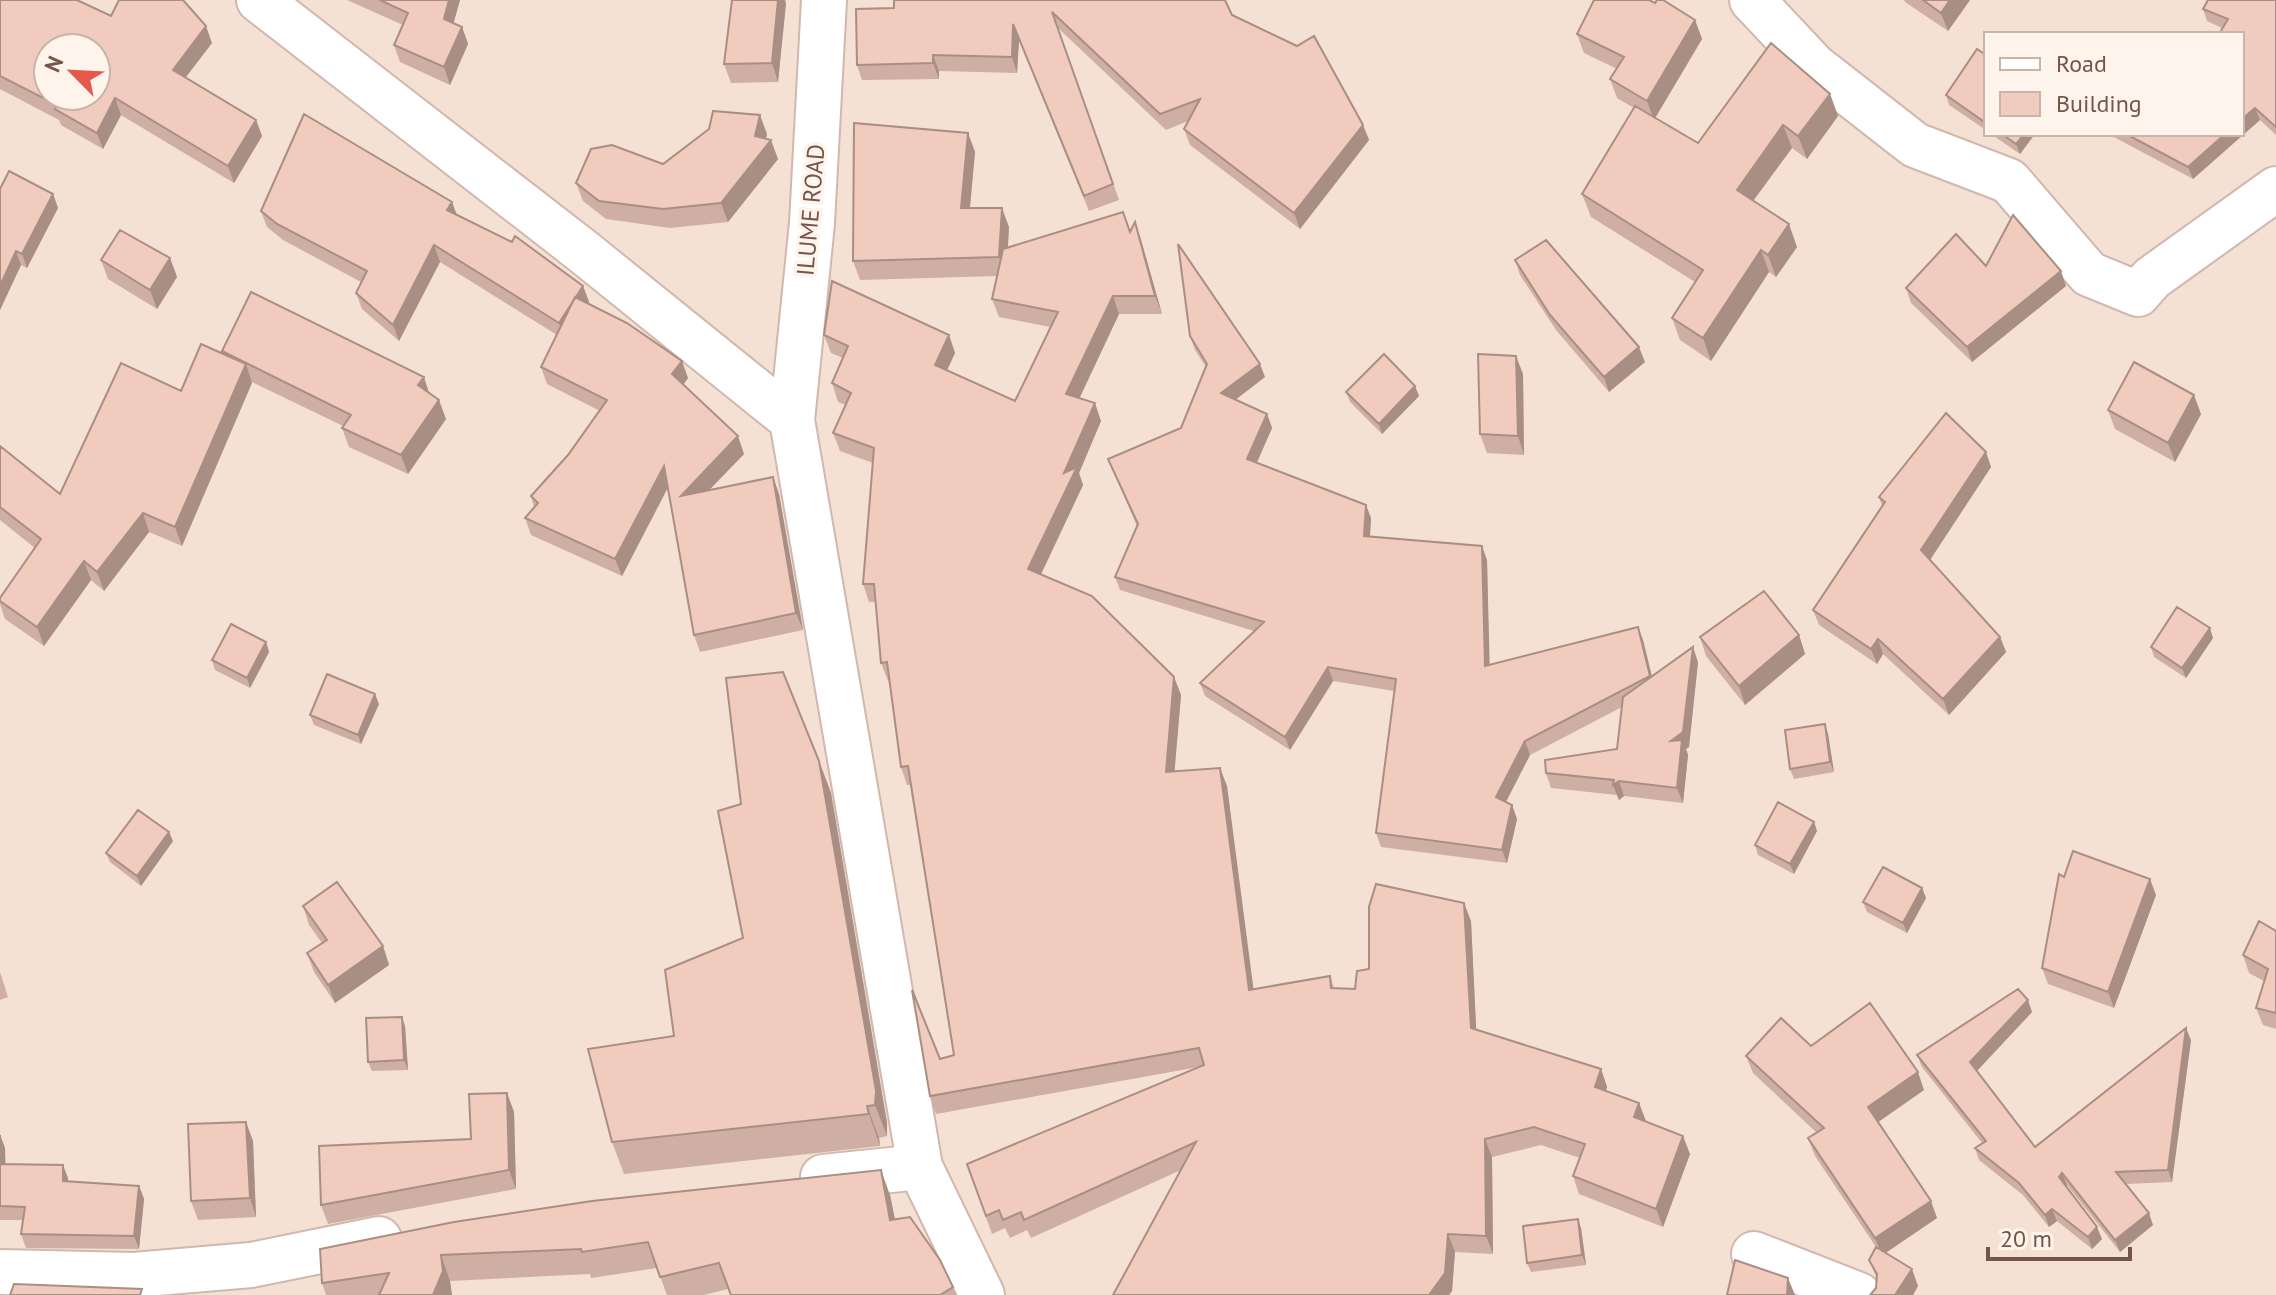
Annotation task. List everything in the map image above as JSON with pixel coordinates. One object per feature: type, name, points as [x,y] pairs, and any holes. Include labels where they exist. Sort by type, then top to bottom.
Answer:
[{"type":"street","points":[[259,0],[585,253],[792,420]]},
{"type":"street","name":"ILUME ROAD","points":[[824,0],[812,223],[792,420],[920,1167],[982,1295]]},
{"type":"street","points":[[1752,0],[1814,66],[1915,145],[2009,181],[2089,274],[2138,294],[2152,278],[2276,189]]},
{"type":"street","points":[[782,1182],[920,1167]]},
{"type":"street","points":[[0,1272],[262,1280],[414,1232]]},
{"type":"street","points":[[1754,1254],[1859,1295]]},
{"type":"shaded area","points":[[0,0],[2276,0],[2276,1295],[0,1295]]},
{"type":"building","points":[[0,0],[77,0],[111,16],[119,0],[183,0],[206,26],[173,70],[256,120],[228,166],[115,98],[112,104],[112,32],[32,32],[32,92],[0,76]]},
{"type":"building","points":[[380,0],[449,0],[444,19],[462,27],[444,67],[394,45],[408,13]]},
{"type":"building","points":[[732,0],[778,0],[772,63],[724,64]]},
{"type":"building","points":[[894,0],[1225,0],[1232,15],[1297,46],[1314,36],[1363,125],[1294,213],[1184,129],[1200,99],[1160,114],[1052,12],[1113,184],[1084,196],[1013,24],[1012,57],[933,55],[933,63],[857,65],[856,9],[894,8]]},
{"type":"building","points":[[1594,0],[1649,0],[1655,3],[1663,0],[1695,20],[1647,101],[1610,79],[1624,57],[1577,34]]},
{"type":"building","points":[[1923,0],[1950,0],[1941,13]]},
{"type":"building","points":[[2208,0],[2276,0],[2276,127],[2255,108],[2244,117],[2244,32],[2220,32],[2228,19],[2203,9]]},
{"type":"building","points":[[1771,43],[1830,94],[1798,136],[1783,125],[1737,190],[1789,224],[1768,255],[1761,250],[1703,338],[1672,318],[1703,270],[1582,194],[1635,106],[1698,143]]},
{"type":"building","points":[[1977,49],[1984,54],[1984,122],[1946,95]]},
{"type":"building","points":[[713,111],[760,115],[755,136],[771,140],[721,203],[663,209],[599,201],[576,183],[591,149],[612,145],[663,164],[709,129]]},
{"type":"building","points":[[60,112],[108,112],[97,133]]},
{"type":"building","points":[[304,114],[452,202],[447,210],[512,242],[515,236],[583,286],[559,323],[434,245],[393,325],[356,293],[367,271],[277,224],[261,211]]},
{"type":"building","points":[[854,123],[968,133],[961,208],[1002,208],[999,257],[853,261]]},
{"type":"building","points":[[2005,136],[2022,136],[2016,144]]},
{"type":"building","points":[[2130,136],[2223,136],[2188,167]]},
{"type":"building","points":[[9,171],[53,194],[22,254],[16,251],[0,286],[0,189]]},
{"type":"building","points":[[1123,212],[1130,232],[1135,222],[1155,296],[1113,296],[1066,394],[1095,403],[1064,473],[1077,467],[1028,569],[1092,596],[1174,677],[1166,772],[1220,768],[1249,990],[1330,976],[1331,988],[1355,989],[1357,971],[1369,969],[1369,907],[1376,884],[1464,903],[1471,1028],[1601,1069],[1595,1087],[1639,1103],[1634,1117],[1683,1136],[1656,1209],[1573,1176],[1585,1144],[1534,1127],[1485,1139],[1486,1236],[1448,1234],[1445,1273],[1429,1295],[1113,1295],[1196,1142],[1024,1220],[1021,1212],[1003,1220],[999,1210],[986,1216],[967,1164],[1204,1065],[1199,1048],[930,1096],[912,990],[940,1059],[954,1055],[908,766],[901,767],[887,662],[881,663],[874,584],[863,584],[874,448],[833,433],[851,393],[832,383],[848,346],[824,335],[832,281],[949,335],[935,365],[1015,401],[1058,312],[992,299],[1003,249]]},
{"type":"building","points":[[2013,215],[2061,271],[1967,347],[1906,288],[1956,234],[1986,266]]},
{"type":"building","points":[[120,230],[170,258],[150,290],[101,260]]},
{"type":"building","points":[[1546,240],[1639,347],[1604,377],[1550,315],[1515,260]]},
{"type":"building","points":[[1178,244],[1260,364],[1221,393],[1267,414],[1247,459],[1366,505],[1364,536],[1482,546],[1485,666],[1638,627],[1650,676],[1525,741],[1496,797],[1512,805],[1502,850],[1376,833],[1396,679],[1328,667],[1285,737],[1200,683],[1264,622],[1115,577],[1138,524],[1108,459],[1181,428],[1207,364],[1190,336]]},
{"type":"building","points":[[251,292],[424,377],[418,385],[439,400],[401,455],[342,428],[351,415],[222,351]]},
{"type":"building","points":[[575,297],[627,323],[682,361],[672,374],[738,436],[681,496],[773,477],[796,613],[694,635],[664,466],[615,559],[525,518],[538,503],[531,496],[568,455],[607,400],[541,367]]},
{"type":"building","points":[[201,344],[246,364],[175,527],[143,513],[97,572],[84,561],[37,627],[0,601],[41,539],[0,507],[0,446],[60,494],[121,363],[181,391]]},
{"type":"building","points":[[1384,354],[1415,386],[1379,424],[1346,392]]},
{"type":"building","points":[[1478,354],[1516,356],[1518,436],[1480,434]]},
{"type":"building","points":[[2134,362],[2194,395],[2168,443],[2108,410]]},
{"type":"building","points":[[1946,413],[1986,452],[1921,550],[2000,637],[1943,699],[1878,639],[1871,649],[1813,610],[1885,502],[1879,497]]},
{"type":"building","points":[[1764,591],[1799,635],[1739,686],[1700,637]]},
{"type":"building","points":[[2177,607],[2210,628],[2182,668],[2151,647]]},
{"type":"building","points":[[231,624],[266,642],[247,678],[212,660]]},
{"type":"building","points":[[1693,647],[1683,732],[1671,741],[1682,740],[1677,788],[1619,781],[1613,785],[1614,780],[1546,773],[1545,760],[1617,749],[1623,697]]},
{"type":"building","points":[[783,672],[819,761],[876,1091],[875,1105],[867,1106],[869,1114],[612,1142],[588,1049],[674,1036],[665,970],[743,938],[718,811],[741,804],[726,678]]},
{"type":"building","points":[[327,674],[375,694],[358,735],[310,715]]},
{"type":"building","points":[[1825,724],[1830,762],[1790,769],[1785,730]]},
{"type":"building","points":[[1778,802],[1814,822],[1790,864],[1755,845]]},
{"type":"building","points":[[138,810],[169,832],[137,876],[106,853]]},
{"type":"building","points":[[2073,851],[2150,879],[2108,992],[2042,968],[2059,874],[2064,877]]},
{"type":"building","points":[[1883,867],[1922,888],[1903,923],[1863,902]]},
{"type":"building","points":[[337,882],[383,946],[328,985],[307,953],[327,940],[303,906]]},
{"type":"building","points":[[2259,921],[2276,931],[2276,1013],[2256,1008],[2268,969],[2243,955]]},
{"type":"building","points":[[2018,989],[2028,1000],[1970,1062],[2035,1147],[2186,1028],[2168,1170],[2116,1172],[2149,1213],[2115,1240],[2062,1173],[2059,1177],[2097,1227],[2088,1237],[2052,1209],[2045,1215],[2019,1183],[1975,1148],[1986,1141],[1917,1055]]},
{"type":"building","points":[[1870,1003],[1918,1072],[1868,1107],[1931,1201],[1875,1238],[1808,1138],[1824,1128],[1746,1056],[1781,1018],[1811,1046]]},
{"type":"building","points":[[402,1017],[404,1060],[368,1062],[366,1018]]},
{"type":"building","points":[[507,1093],[509,1170],[321,1205],[319,1146],[471,1139],[469,1094]]},
{"type":"building","points":[[246,1122],[250,1198],[191,1201],[188,1124]]},
{"type":"building","points":[[0,1135],[1,1164],[63,1165],[63,1181],[139,1186],[134,1236],[21,1234],[25,1207],[0,1206]]},
{"type":"building","points":[[881,1170],[890,1220],[910,1217],[940,1260],[953,1287],[940,1295],[731,1295],[719,1263],[660,1277],[648,1242],[582,1252],[581,1249],[441,1255],[443,1271],[433,1295],[379,1295],[389,1273],[322,1283],[320,1249],[454,1222],[592,1201]]},
{"type":"building","points":[[1578,1219],[1582,1255],[1527,1263],[1523,1226]]},
{"type":"building","points":[[1876,1247],[1912,1269],[1895,1295],[1870,1295],[1876,1288],[1877,1274],[1869,1260]]},
{"type":"building","points":[[1735,1260],[1788,1278],[1787,1295],[1727,1295]]},
{"type":"building","points":[[14,1284],[142,1289],[140,1295],[10,1295]]}]
